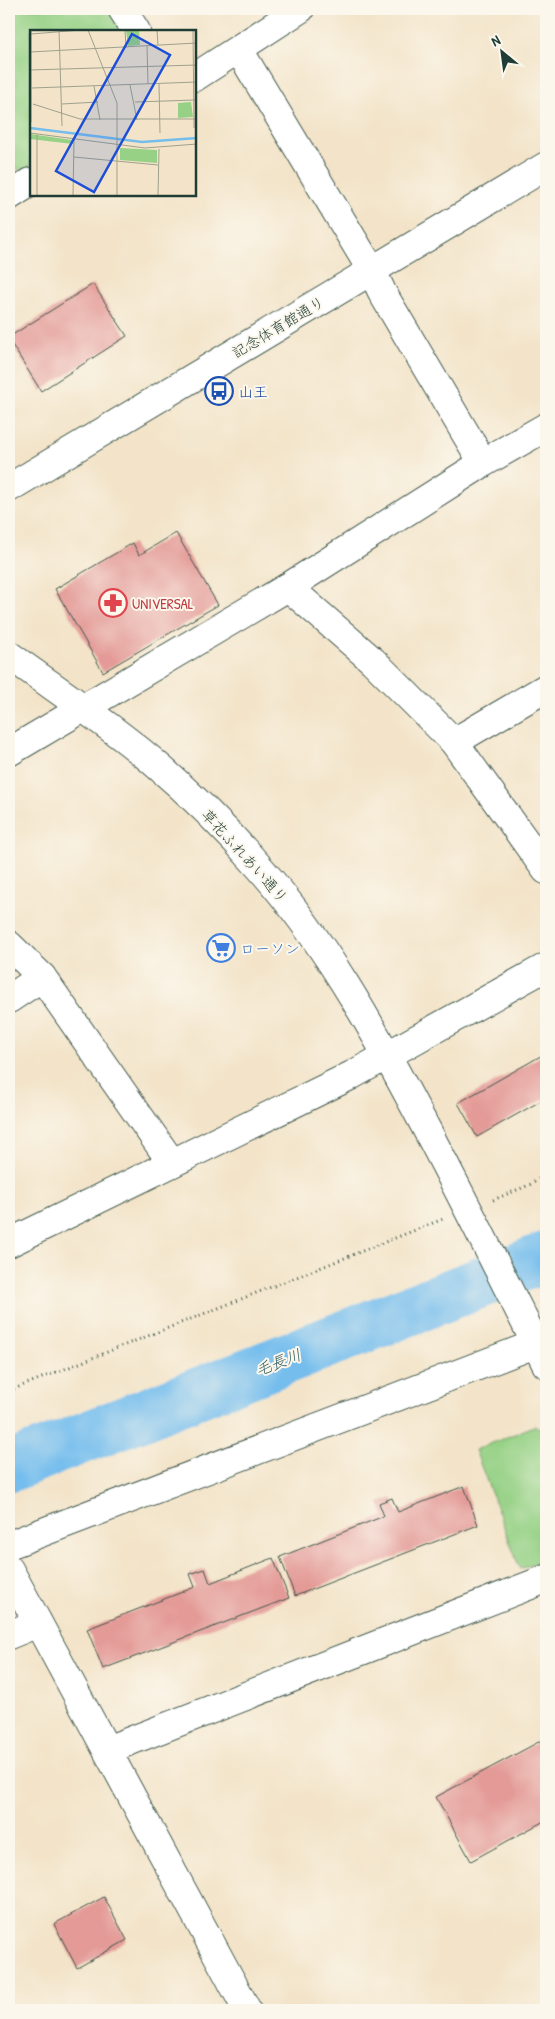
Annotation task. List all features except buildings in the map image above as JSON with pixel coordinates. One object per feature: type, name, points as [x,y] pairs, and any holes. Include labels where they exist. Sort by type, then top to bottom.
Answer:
[{"type":"street","points":[[122,9],[135,30]]},
{"type":"street","points":[[196,76],[300,9]]},
{"type":"street","points":[[239,50],[372,271],[383,294],[483,463]]},
{"type":"street","name":"記念体育館通り","points":[[9,488],[546,166]]},
{"type":"street","points":[[9,752],[288,587],[483,463],[546,427]]},
{"type":"street","points":[[288,587],[373,661],[454,742],[546,870]]},
{"type":"street","name":"草花ふれあい通り","points":[[9,655],[83,708],[178,784],[262,870],[301,920],[343,981],[388,1056],[539,1344]]},
{"type":"street","points":[[454,742],[546,688]]},
{"type":"street","points":[[9,945],[42,977],[172,1163]]},
{"type":"street","points":[[9,1243],[352,1075],[546,967]]},
{"type":"street","points":[[9,999],[42,977]]},
{"type":"street","points":[[9,1545],[539,1344]]},
{"type":"street","points":[[9,1569],[247,2010]]},
{"type":"street","points":[[107,1750],[546,1579]]},
{"type":"street","points":[[9,1635],[38,1624]]},
{"type":"path","points":[[9,1390],[471,1214],[529,1185],[546,1174]]},
{"type":"green space","points":[[9,9],[112,9],[126,30],[30,30],[30,166],[24,170],[12,168],[9,163]]},
{"type":"green space","points":[[534,1426],[544,1430],[546,1435],[546,1559],[520,1569],[475,1450]]},
{"type":"waterway","name":"毛長川","points":[[9,1467],[546,1257]]},
{"type":"place","name":"山王","points":[[219,391]]},
{"type":"place","name":"UNIVERSAL","points":[[113,603]]},
{"type":"place","name":"ローソン","points":[[221,948]]}]
